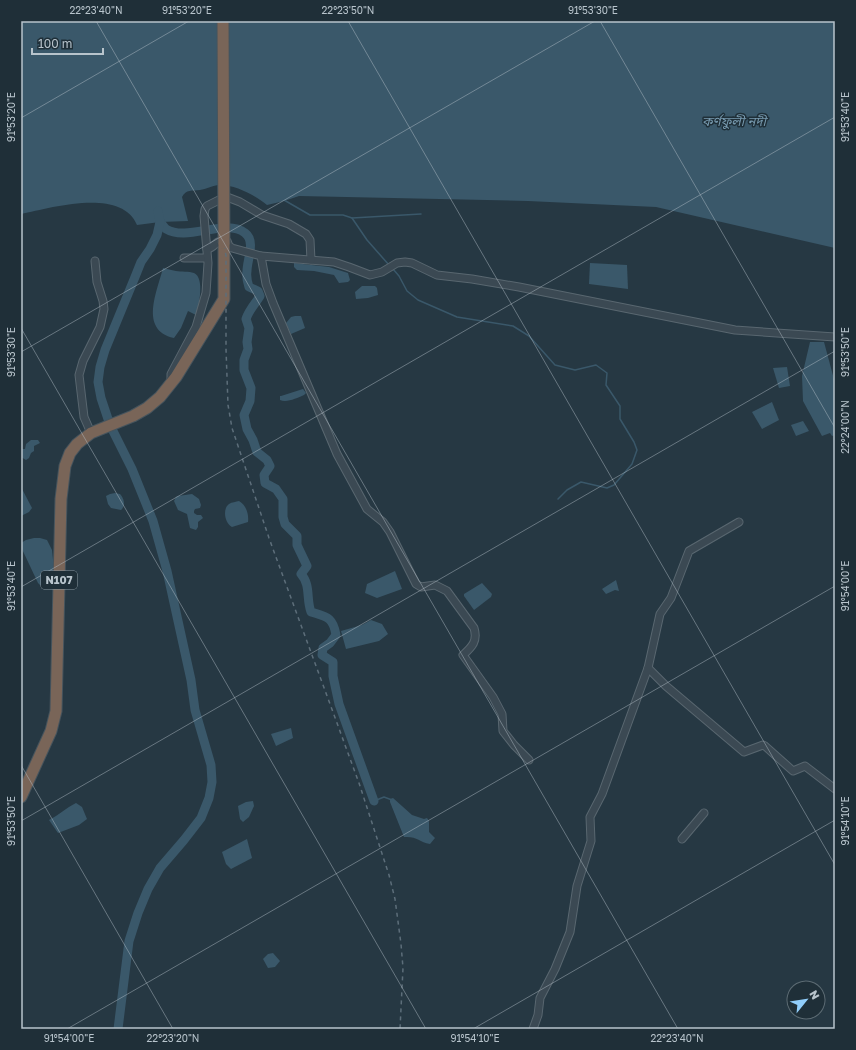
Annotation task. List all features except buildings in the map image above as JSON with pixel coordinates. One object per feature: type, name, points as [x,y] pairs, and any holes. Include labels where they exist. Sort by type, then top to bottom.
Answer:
[{"type":"highway","name":"N107","points":[[21,797],[53,724],[56,711],[61,499],[63,476],[67,459],[82,439],[94,432],[140,412],[151,405],[172,384],[224,299],[223,21]]},
{"type":"street","points":[[172,384],[170,374],[191,337],[203,307],[207,288],[207,249],[204,213],[207,206],[227,197],[247,205],[267,217],[289,224],[306,234],[310,240],[310,260]]},
{"type":"street","points":[[207,249],[213,247],[217,241],[223,240],[227,241],[229,246],[232,248],[242,252],[340,264],[370,275],[382,272],[397,263],[405,262],[412,263],[437,275],[520,287],[735,330],[835,337]]},
{"type":"street","points":[[258,255],[273,303],[337,454],[367,509],[383,522],[390,532],[416,584],[421,588],[434,585],[442,588],[457,604],[474,628],[476,634],[475,642],[463,655],[493,697],[499,708],[502,714],[503,731],[529,760]]},
{"type":"street","points":[[184,258],[207,258]]},
{"type":"street","points":[[94,432],[84,417],[79,375],[83,361],[100,328],[104,309],[104,304],[96,282],[95,261]]},
{"type":"street","points":[[533,1029],[538,1015],[540,998],[555,969],[570,932],[577,886],[591,841],[590,817],[602,794],[648,668],[660,614],[671,598],[689,551],[739,522]]},
{"type":"street","points":[[648,668],[666,686],[744,752],[765,746],[793,771],[806,766],[835,789]]},
{"type":"street","points":[[682,838],[704,813]]},
{"type":"water","name":"কর্ণফুলী নদী","points":[[21,21],[835,21],[835,248],[656,207],[528,201],[299,196],[267,205],[244,191],[224,185],[190,191],[184,194],[182,197],[188,221],[137,225],[129,213],[116,206],[101,203],[67,205],[21,214]]},
{"type":"water","points":[[294,263],[329,267],[348,273],[350,280],[348,282],[339,283],[334,275],[314,271],[297,270],[294,267]]},
{"type":"water","points":[[590,263],[627,265],[628,289],[589,284]]},
{"type":"water","points":[[163,268],[194,273],[199,280],[200,286],[196,315],[188,311],[181,328],[174,338],[163,334],[157,327],[154,319],[153,309]]},
{"type":"water","points":[[362,286],[375,286],[377,288],[378,295],[356,299],[355,292]]},
{"type":"water","points":[[301,316],[305,328],[291,334],[286,323],[291,317]]},
{"type":"water","points":[[810,342],[824,342],[835,383],[835,435],[832,436],[830,433],[822,436],[803,401],[802,376]]},
{"type":"water","points":[[787,367],[790,386],[779,388],[773,368]]},
{"type":"water","points":[[303,389],[306,393],[304,395],[289,401],[280,400],[280,396]]},
{"type":"water","points":[[772,402],[779,420],[762,429],[752,412]]},
{"type":"water","points":[[803,421],[809,431],[796,436],[791,425]]},
{"type":"water","points":[[31,440],[38,440],[40,443],[34,446],[34,451],[26,460],[21,457],[21,449],[25,449],[26,444]]},
{"type":"water","points":[[21,487],[32,508],[29,512],[21,516]]},
{"type":"water","points":[[115,493],[120,494],[123,498],[124,506],[121,510],[111,508],[108,504],[106,496]]},
{"type":"water","points":[[192,494],[199,499],[201,505],[200,508],[195,509],[194,513],[201,515],[203,518],[198,522],[198,527],[196,530],[190,528],[187,514],[178,510],[174,501],[178,496]]},
{"type":"water","points":[[239,501],[244,505],[248,516],[248,522],[232,527],[226,520],[226,509],[229,504]]},
{"type":"water","points":[[34,538],[47,540],[52,550],[55,579],[50,585],[40,585],[38,583],[21,547],[21,543]]},
{"type":"water","points":[[395,571],[402,589],[377,598],[365,593],[367,584]]},
{"type":"water","points":[[616,580],[619,591],[615,590],[606,594],[602,589]]},
{"type":"water","points":[[482,583],[492,594],[491,597],[474,610],[464,594]]},
{"type":"water","points":[[371,620],[382,624],[388,634],[379,641],[346,649],[341,631],[362,625]]},
{"type":"water","points":[[291,728],[293,738],[276,746],[271,734]]},
{"type":"water","points":[[393,798],[412,815],[424,819],[427,818],[429,821],[429,832],[435,838],[430,844],[412,837],[404,837],[390,802],[390,799]]},
{"type":"water","points":[[253,801],[254,806],[249,817],[243,822],[240,819],[238,806],[246,802]]},
{"type":"water","points":[[76,803],[82,807],[87,819],[79,825],[58,833],[49,820]]},
{"type":"water","points":[[247,839],[252,858],[231,869],[226,864],[222,852]]},
{"type":"water","points":[[273,953],[280,961],[275,967],[268,968],[263,959],[268,954]]},
{"type":"waterway","points":[[284,200],[310,215],[343,215],[352,218],[367,240],[389,265]]},
{"type":"waterway","points":[[118,1029],[129,941],[138,913],[148,889],[160,868],[201,818],[209,798],[212,782],[211,765],[195,710],[191,680],[167,571],[153,521],[132,469],[110,425],[101,398],[98,382],[100,367],[105,350],[141,262],[157,235],[160,222],[158,211]]},
{"type":"waterway","points":[[352,218],[421,214]]},
{"type":"waterway","points":[[160,222],[166,229],[185,233],[228,228],[237,229],[245,233],[250,241],[247,279],[249,287],[258,291],[260,296],[250,310],[246,319],[249,328],[247,342],[248,349],[244,360],[244,370],[251,388],[250,401],[244,415],[247,429],[257,452],[267,460],[270,466],[264,475],[265,483],[276,489],[283,499],[283,517],[285,524],[297,536],[297,545],[307,566],[301,574],[306,583],[311,612],[321,615],[331,621],[335,629],[336,635],[330,643],[323,648],[322,655],[333,662],[333,676],[339,704],[374,801]]},
{"type":"waterway","points":[[393,269],[399,276],[407,291],[418,300],[457,317],[513,326],[529,336],[555,365],[575,370],[596,365],[607,373],[606,385],[620,406],[620,419],[634,442],[637,450],[632,464],[614,485],[607,488],[581,482],[567,490],[558,499]]},
{"type":"waterway","points":[[374,801],[384,797],[392,800]]},
{"type":"railway","points":[[222,21],[226,349],[228,405],[232,428],[269,538],[359,783],[389,875],[395,899],[403,968],[400,1029]]}]
